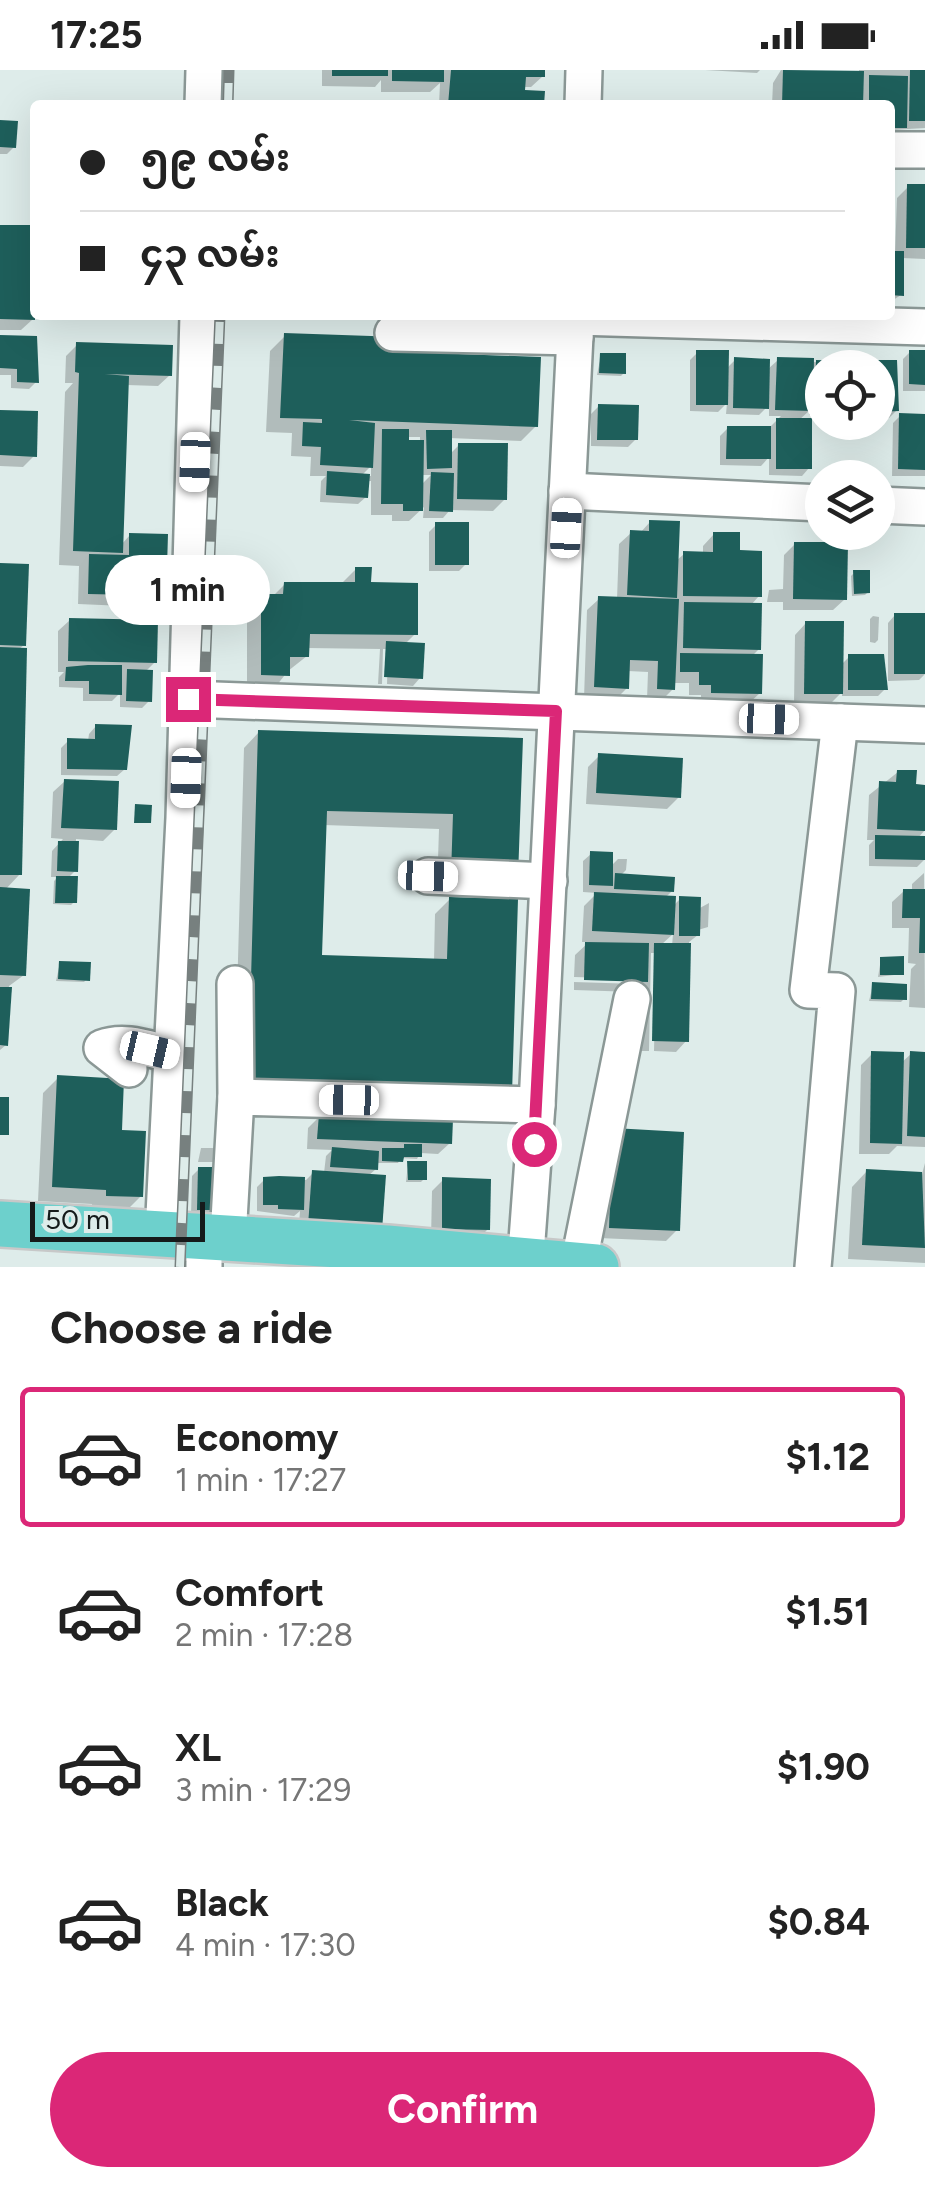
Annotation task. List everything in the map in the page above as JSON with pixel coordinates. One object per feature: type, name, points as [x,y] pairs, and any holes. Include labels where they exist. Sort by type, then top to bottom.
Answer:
[{"type":"main road","points":[[0,1224],[57,1240],[290,1267]]},
{"type":"main road","points":[[0,1248],[57,1240],[163,1235],[212,1256],[387,1257],[596,1267]]},
{"type":"street","points":[[203,100],[204,70]]},
{"type":"street","points":[[583,100],[584,70]]},
{"type":"street","points":[[895,150],[925,150]]},
{"type":"street","points":[[163,1235],[188,699],[198,320]]},
{"type":"street","points":[[525,1265],[537,1105],[576,323]]},
{"type":"street","points":[[393,333],[576,323],[925,327]]},
{"type":"street","points":[[568,491],[805,502]]},
{"type":"street","points":[[895,506],[925,507]]},
{"type":"street","points":[[188,699],[925,725]]},
{"type":"street","points":[[814,1267],[837,991],[808,990],[840,722]]},
{"type":"street","points":[[428,876],[549,881]]},
{"type":"street","points":[[212,1256],[236,1098],[235,984]]},
{"type":"street","points":[[578,1266],[632,999]]},
{"type":"street","points":[[129,1069],[102,1048],[130,1044],[174,1055]]},
{"type":"street","points":[[236,1098],[537,1105]]},
{"type":"building","points":[[332,70],[388,70],[388,76],[332,76]]},
{"type":"building","points":[[392,70],[444,70],[444,82],[392,81]]},
{"type":"building","points":[[451,70],[545,70],[545,77],[526,77],[525,90],[545,91],[544,100],[448,100]]},
{"type":"building","points":[[783,70],[864,71],[863,100],[782,100]]},
{"type":"building","points":[[910,70],[925,70],[925,121],[909,121]]},
{"type":"building","points":[[869,75],[908,76],[907,128],[895,128],[895,100],[869,100]]},
{"type":"building","points":[[0,120],[18,121],[16,148],[0,147]]},
{"type":"building","points":[[907,184],[925,184],[925,248],[906,248]]},
{"type":"building","points":[[0,225],[30,225],[30,320],[0,319]]},
{"type":"building","points":[[895,251],[904,251],[904,296],[895,295]]},
{"type":"building","points":[[284,333],[458,339],[458,354],[541,357],[538,427],[349,420],[375,423],[373,468],[320,465],[321,447],[302,446],[303,422],[322,423],[322,419],[280,418]]},
{"type":"building","points":[[0,335],[37,336],[39,383],[17,382],[17,369],[0,368]]},
{"type":"building","points":[[76,342],[173,345],[172,376],[105,374],[129,376],[123,553],[73,551],[79,373],[75,372]]},
{"type":"building","points":[[696,350],[729,350],[728,405],[696,405]]},
{"type":"building","points":[[909,350],[925,350],[925,385],[909,384]]},
{"type":"building","points":[[600,353],[626,353],[626,374],[599,373]]},
{"type":"building","points":[[734,357],[770,359],[769,409],[733,408]]},
{"type":"building","points":[[777,357],[805,358],[805,411],[775,410]]},
{"type":"building","points":[[895,360],[897,360],[899,411],[895,411]]},
{"type":"building","points":[[598,404],[639,405],[638,440],[597,440]]},
{"type":"building","points":[[0,410],[38,411],[37,457],[0,455]]},
{"type":"building","points":[[899,413],[925,414],[925,470],[898,469]]},
{"type":"building","points":[[776,418],[805,418],[805,440],[812,440],[812,460],[805,460],[805,469],[776,469]]},
{"type":"building","points":[[727,426],[771,426],[771,459],[726,459]]},
{"type":"building","points":[[382,429],[409,429],[409,440],[424,440],[423,511],[403,511],[403,504],[381,504]]},
{"type":"building","points":[[426,430],[452,430],[452,468],[427,469]]},
{"type":"building","points":[[458,443],[508,443],[507,500],[457,499]]},
{"type":"building","points":[[327,471],[370,474],[368,498],[326,495]]},
{"type":"building","points":[[431,472],[454,473],[453,512],[429,511]]},
{"type":"building","points":[[649,520],[680,521],[677,598],[627,595],[630,530],[649,531]]},
{"type":"building","points":[[435,522],[469,522],[469,565],[435,565]]},
{"type":"building","points":[[713,532],[740,532],[740,550],[762,551],[762,597],[683,596],[683,551],[713,552]]},
{"type":"building","points":[[129,533],[168,534],[167,567],[161,567],[160,613],[133,612],[134,595],[88,594],[89,554],[129,555]]},
{"type":"building","points":[[794,542],[805,542],[805,550],[848,550],[847,600],[793,599]]},
{"type":"building","points":[[0,563],[29,564],[26,646],[0,645]]},
{"type":"building","points":[[355,567],[372,567],[371,582],[418,583],[418,635],[310,634],[309,657],[290,657],[290,676],[261,675],[261,594],[283,594],[284,582],[355,582]]},
{"type":"building","points":[[853,570],[870,570],[870,593],[854,594]]},
{"type":"building","points":[[598,596],[679,599],[675,690],[657,689],[658,661],[630,660],[629,689],[594,687]]},
{"type":"building","points":[[684,602],[762,603],[761,650],[683,648]]},
{"type":"building","points":[[894,613],[925,613],[925,674],[894,674]]},
{"type":"building","points":[[69,618],[158,620],[157,663],[68,661]]},
{"type":"building","points":[[805,621],[844,621],[843,694],[804,694]]},
{"type":"building","points":[[386,641],[425,643],[423,679],[384,677]]},
{"type":"building","points":[[0,647],[27,648],[22,875],[0,875]]},
{"type":"building","points":[[680,653],[763,654],[762,694],[711,693],[711,685],[699,685],[699,672],[680,672]]},
{"type":"building","points":[[848,654],[884,654],[888,690],[848,690]]},
{"type":"building","points":[[122,665],[122,695],[89,694],[89,681],[65,681],[66,667]]},
{"type":"building","points":[[127,669],[153,670],[152,702],[126,701]]},
{"type":"building","points":[[95,724],[132,725],[127,770],[67,769],[67,738],[95,739]]},
{"type":"building","points":[[258,730],[523,738],[518,877],[451,875],[453,814],[327,811],[322,955],[447,959],[449,897],[518,899],[512,1094],[248,1086]]},
{"type":"building","points":[[598,753],[683,758],[681,798],[596,793]]},
{"type":"building","points":[[897,770],[917,770],[916,784],[925,785],[925,831],[877,829],[879,781],[896,782]]},
{"type":"building","points":[[64,779],[119,781],[117,830],[61,828]]},
{"type":"building","points":[[135,804],[152,805],[151,823],[134,823]]},
{"type":"building","points":[[875,835],[925,836],[925,860],[875,859]]},
{"type":"building","points":[[58,841],[79,841],[78,872],[57,871]]},
{"type":"building","points":[[590,851],[613,852],[613,886],[589,885]]},
{"type":"building","points":[[615,873],[675,877],[674,892],[614,889]]},
{"type":"building","points":[[56,876],[78,876],[77,903],[55,903]]},
{"type":"building","points":[[0,887],[30,889],[26,976],[0,975]]},
{"type":"building","points":[[903,889],[925,889],[925,953],[919,953],[920,918],[902,918]]},
{"type":"building","points":[[594,892],[676,896],[674,935],[592,931]]},
{"type":"building","points":[[679,896],[701,897],[700,936],[679,936]]},
{"type":"building","points":[[585,942],[649,943],[648,982],[584,980]]},
{"type":"building","points":[[654,943],[691,943],[689,1042],[652,1041]]},
{"type":"building","points":[[904,956],[904,975],[880,975],[880,957]]},
{"type":"building","points":[[59,961],[91,962],[90,981],[58,979]]},
{"type":"building","points":[[872,982],[907,984],[907,1000],[871,999]]},
{"type":"building","points":[[0,987],[12,987],[8,1046],[0,1045]]},
{"type":"building","points":[[871,1051],[904,1052],[902,1144],[870,1143]]},
{"type":"building","points":[[910,1051],[925,1052],[925,1137],[907,1136]]},
{"type":"building","points":[[57,1075],[124,1079],[122,1130],[146,1131],[143,1197],[106,1196],[106,1190],[52,1187]]},
{"type":"building","points":[[0,1097],[9,1097],[9,1135],[0,1135]]},
{"type":"building","points":[[319,1114],[453,1119],[452,1144],[317,1139]]},
{"type":"building","points":[[613,1128],[684,1132],[680,1231],[609,1228]]},
{"type":"building","points":[[404,1144],[422,1144],[422,1157],[404,1157],[403,1162],[382,1161],[382,1148],[404,1148]]},
{"type":"building","points":[[332,1147],[379,1151],[378,1170],[330,1167]]},
{"type":"building","points":[[407,1161],[427,1161],[427,1180],[408,1180]]},
{"type":"building","points":[[198,1167],[225,1167],[225,1210],[197,1210]]},
{"type":"building","points":[[866,1169],[922,1172],[925,1248],[862,1245]]},
{"type":"building","points":[[312,1170],[386,1175],[382,1231],[308,1226]]},
{"type":"building","points":[[263,1177],[305,1177],[304,1210],[263,1205]]},
{"type":"building","points":[[442,1177],[491,1179],[490,1230],[442,1229]]},
{"type":"railway","points":[[228,100],[229,70]]},
{"type":"railway","points":[[180,1267],[220,320]]},
{"type":"route","points":[[188,699],[556,711],[534,1144]]}]
